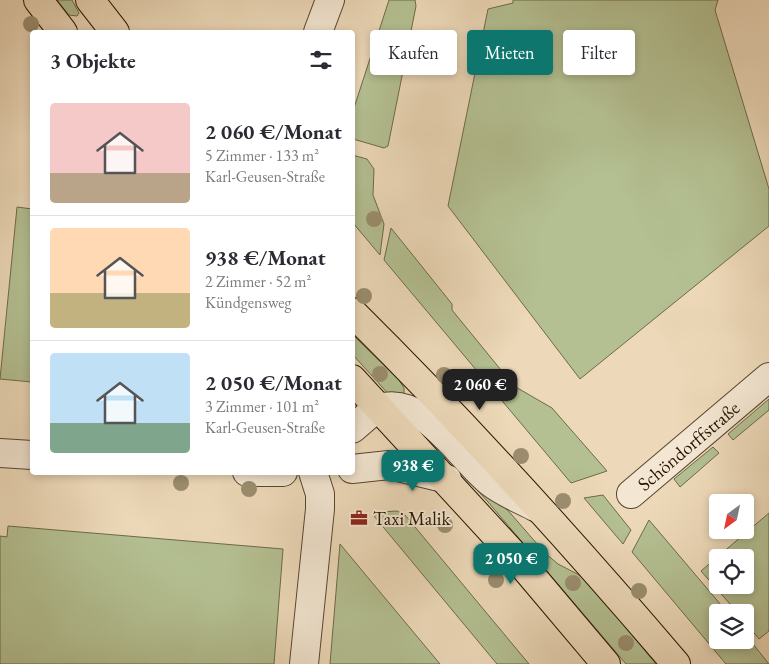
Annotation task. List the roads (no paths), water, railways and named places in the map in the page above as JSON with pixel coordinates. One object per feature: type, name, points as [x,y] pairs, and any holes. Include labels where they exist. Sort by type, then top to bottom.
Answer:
[{"type":"main road","points":[[38,0],[61,30]]},
{"type":"main road","points":[[90,0],[113,30]]},
{"type":"main road","points":[[355,315],[476,438],[545,512],[676,664]]},
{"type":"main road","points":[[355,382],[447,480],[606,664]]},
{"type":"street","points":[[319,30],[330,0]]},
{"type":"street","name":"Schöndorffstraße","points":[[631,494],[769,377]]},
{"type":"street","points":[[355,427],[380,408],[401,408],[420,415],[491,482],[545,512]]},
{"type":"street","points":[[0,453],[30,455]]},
{"type":"street","points":[[355,469],[389,465],[447,480]]},
{"type":"street","points":[[304,664],[320,509],[320,494],[314,475]]},
{"type":"place","name":"Taxi Malik","points":[[359,518]]}]
